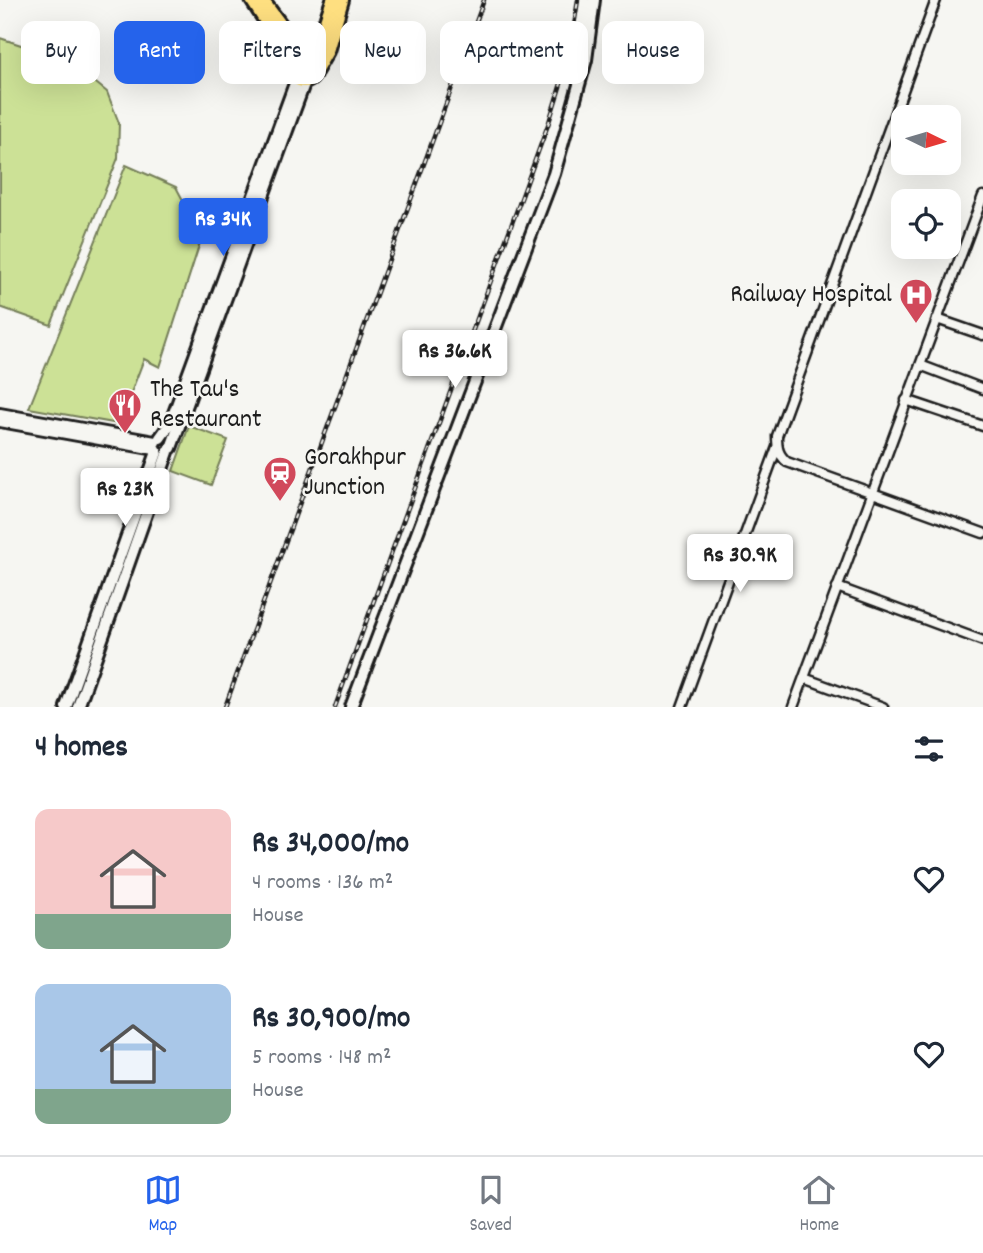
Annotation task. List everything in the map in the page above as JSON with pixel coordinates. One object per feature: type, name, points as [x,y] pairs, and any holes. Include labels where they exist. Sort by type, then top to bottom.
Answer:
[{"type":"main road","points":[[252,0],[266,21]]},
{"type":"main road","points":[[262,0],[278,21]]},
{"type":"main road","points":[[326,21],[333,0]]},
{"type":"main road","points":[[326,52],[342,0]]},
{"type":"street","points":[[582,21],[584,0]]},
{"type":"street","points":[[588,45],[594,0]]},
{"type":"street","points":[[682,707],[777,447],[777,436],[936,0]]},
{"type":"street","points":[[66,707],[295,84]]},
{"type":"street","points":[[351,707],[544,204],[562,150],[578,84]]},
{"type":"street","points":[[793,707],[983,196]]},
{"type":"street","points":[[937,319],[983,335]]},
{"type":"street","points":[[920,365],[983,389]]},
{"type":"street","points":[[906,400],[983,426]]},
{"type":"street","points":[[0,414],[161,447]]},
{"type":"street","points":[[0,421],[161,447]]},
{"type":"street","points":[[78,707],[161,447]]},
{"type":"street","points":[[777,447],[787,462],[983,533]]},
{"type":"street","points":[[837,587],[983,641]]},
{"type":"street","points":[[804,678],[883,707]]},
{"type":"green space","points":[[0,38],[21,45],[21,84],[97,84],[107,92],[119,123],[118,158],[51,325],[0,307]]},
{"type":"green space","points":[[126,165],[176,187],[183,200],[207,221],[160,367],[144,359],[119,424],[29,408]]},
{"type":"green space","points":[[189,426],[228,440],[211,485],[173,471]]},
{"type":"railway","points":[[225,707],[484,0]]},
{"type":"railway","points":[[335,707],[549,122],[569,58],[578,0]]},
{"type":"place","name":"Railway Hospital","points":[[916,325]]},
{"type":"place","name":"The Tau's Restaurant","points":[[125,435]]},
{"type":"place","name":"Gorakhpur Junction","points":[[280,503]]}]
